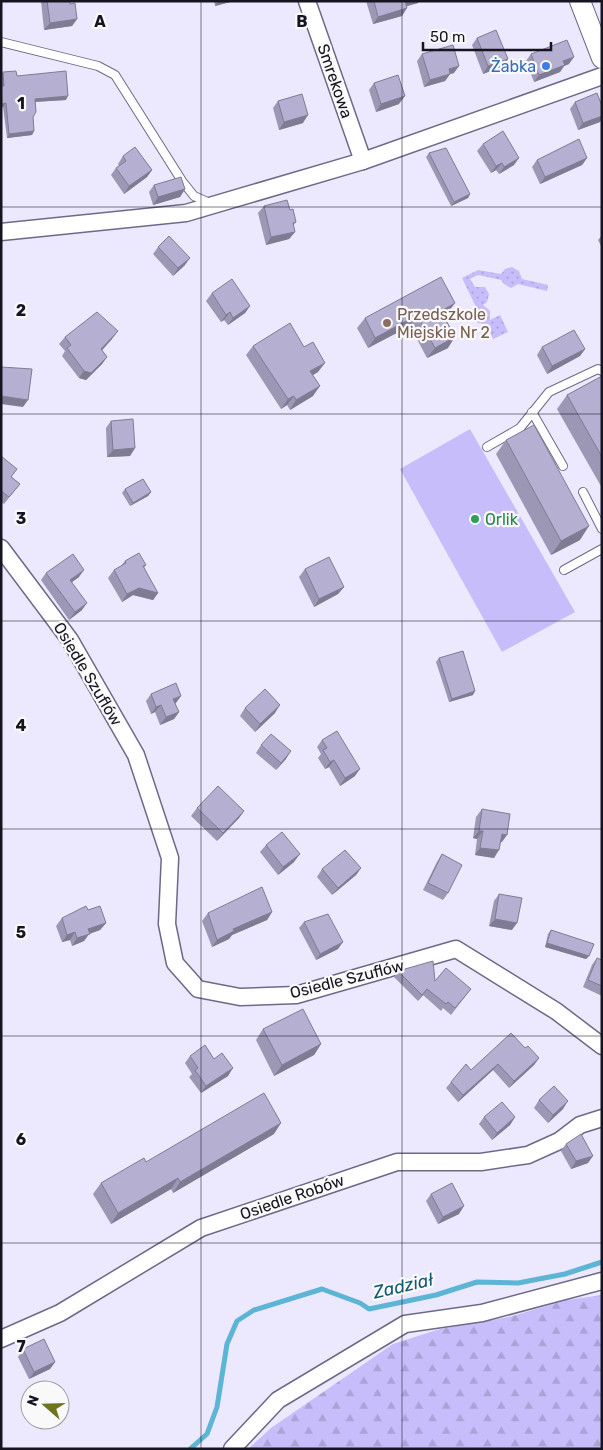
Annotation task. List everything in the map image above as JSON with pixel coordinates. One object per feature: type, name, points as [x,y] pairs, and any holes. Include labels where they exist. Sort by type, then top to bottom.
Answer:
[{"type":"street","name":"Smrekowa","points":[[308,1],[363,161]]},
{"type":"street","points":[[580,1],[602,58]]},
{"type":"street","points":[[1,232],[186,213],[363,161],[602,76]]},
{"type":"street","name":"Osiedle Szuflów","points":[[1,548],[70,640],[136,755],[170,858],[166,924],[175,962],[198,989],[240,997],[296,994],[456,949],[556,1011],[602,1046]]},
{"type":"street","name":"Osiedle Robów","points":[[1,1339],[60,1313],[201,1228],[397,1162],[481,1162],[528,1155],[559,1141],[580,1125],[602,1118]]},
{"type":"street","points":[[232,1449],[278,1400],[405,1324],[482,1313],[602,1281]]},
{"type":"lane","points":[[1,42],[98,66],[115,75],[182,181],[194,196],[214,205]]},
{"type":"lane","points":[[487,447],[520,428],[549,392],[588,372],[598,369],[602,371]]},
{"type":"lane","points":[[532,412],[563,466]]},
{"type":"lane","points":[[583,492],[602,529]]},
{"type":"lane","points":[[564,570],[602,549]]},
{"type":"green space","points":[[512,267],[519,271],[522,279],[548,285],[547,291],[518,284],[511,288],[501,280],[478,275],[470,279],[475,287],[485,287],[489,294],[487,302],[483,305],[490,311],[490,320],[500,315],[508,332],[493,339],[486,324],[478,323],[473,319],[475,305],[462,278],[478,270],[501,274],[505,269]]},
{"type":"green space","name":"Orlik","points":[[470,429],[575,612],[502,652],[400,469]]},
{"type":"green space","points":[[602,1295],[602,1449],[248,1449],[271,1428],[393,1344],[440,1329],[509,1317],[567,1300]]},
{"type":"building","points":[[47,1],[70,1],[70,4],[75,3],[77,19],[50,23]]},
{"type":"building","points":[[374,1],[405,1],[407,8],[378,17]]},
{"type":"building","points":[[496,30],[508,59],[488,66],[477,38]]},
{"type":"building","name":"Żabka","points":[[567,40],[574,57],[563,61],[565,65],[539,75],[531,54]]},
{"type":"building","points":[[453,45],[459,66],[449,69],[450,74],[430,80],[422,54]]},
{"type":"building","points":[[16,71],[17,76],[66,71],[68,96],[35,99],[34,131],[9,134],[6,103],[2,104],[1,86],[4,86],[3,72]]},
{"type":"building","points":[[398,75],[405,96],[381,104],[374,83]]},
{"type":"building","points":[[597,93],[602,106],[602,116],[583,123],[575,102]]},
{"type":"building","points":[[302,94],[308,115],[284,122],[278,101]]},
{"type":"building","points":[[503,131],[519,158],[504,167],[502,163],[496,166],[483,144]]},
{"type":"building","points":[[579,139],[587,158],[545,177],[537,160]]},
{"type":"building","points":[[135,147],[152,170],[129,186],[116,168],[126,161],[123,156]]},
{"type":"building","points":[[446,148],[470,194],[454,202],[429,153]]},
{"type":"building","points":[[181,177],[185,189],[158,197],[154,185]]},
{"type":"building","points":[[287,200],[290,210],[293,209],[296,222],[293,223],[295,232],[271,237],[264,206]]},
{"type":"building","points":[[169,236],[190,258],[178,268],[158,247]]},
{"type":"building","points":[[441,277],[455,303],[441,311],[455,337],[435,348],[417,315],[375,338],[365,318]]},
{"type":"building","points":[[232,279],[250,306],[233,318],[230,312],[226,315],[212,293]]},
{"type":"building","points":[[97,312],[118,331],[101,349],[107,357],[91,373],[84,371],[67,348],[71,345],[65,337]]},
{"type":"building","points":[[290,323],[304,347],[313,342],[325,363],[310,371],[320,386],[296,400],[294,396],[288,399],[253,346]]},
{"type":"building","points":[[574,330],[585,349],[552,366],[542,347]]},
{"type":"building","points":[[1,367],[32,369],[28,400],[1,396]]},
{"type":"building","points":[[602,376],[602,457],[567,395]]},
{"type":"building","points":[[133,419],[135,448],[113,450],[111,421]]},
{"type":"building","points":[[534,425],[589,526],[561,541],[506,440]]},
{"type":"building","points":[[1,456],[17,469],[11,477],[20,484],[9,497],[1,491]]},
{"type":"building","points":[[143,479],[151,492],[133,503],[125,489]]},
{"type":"building","points":[[139,553],[146,565],[143,566],[158,593],[139,588],[127,594],[114,570]]},
{"type":"building","points":[[73,554],[84,570],[70,580],[87,603],[75,612],[46,573]]},
{"type":"building","points":[[329,557],[344,587],[319,599],[305,569]]},
{"type":"building","points":[[463,651],[475,691],[452,699],[439,658]]},
{"type":"building","points":[[176,683],[181,696],[173,699],[179,712],[166,717],[161,705],[156,707],[151,694]]},
{"type":"building","points":[[265,689],[280,705],[260,724],[245,708]]},
{"type":"building","points":[[337,731],[360,769],[345,778],[334,760],[330,762],[323,750],[327,748],[322,740]]},
{"type":"building","points":[[271,734],[291,751],[281,763],[261,745]]},
{"type":"building","points":[[218,786],[244,811],[223,833],[197,808]]},
{"type":"building","points":[[482,809],[510,814],[507,835],[502,834],[499,850],[480,848],[483,831],[479,831]]},
{"type":"building","points":[[282,832],[300,854],[283,867],[266,845]]},
{"type":"building","points":[[345,850],[361,868],[338,888],[322,869]]},
{"type":"building","points":[[442,854],[462,865],[448,893],[428,883]]},
{"type":"building","points":[[262,887],[272,912],[233,929],[234,931],[217,940],[208,913]]},
{"type":"building","points":[[499,894],[522,898],[517,923],[495,919]]},
{"type":"building","points":[[86,906],[88,910],[100,906],[106,923],[88,929],[90,934],[77,938],[75,932],[67,935],[62,918]]},
{"type":"building","points":[[328,914],[343,942],[320,954],[304,922]]},
{"type":"building","points":[[551,930],[594,944],[589,956],[547,943]]},
{"type":"building","points":[[597,958],[602,960],[602,986],[588,980]]},
{"type":"building","points":[[433,961],[435,981],[446,968],[471,989],[455,1008],[448,1002],[446,1004],[427,989],[422,995],[398,971]]},
{"type":"building","points":[[303,1009],[321,1044],[282,1065],[263,1029]]},
{"type":"building","points":[[511,1033],[525,1048],[528,1046],[539,1058],[514,1081],[498,1064],[463,1095],[451,1082],[466,1064],[471,1070]]},
{"type":"building","points":[[205,1045],[214,1059],[222,1053],[233,1068],[206,1086],[195,1070],[198,1068],[190,1056]]},
{"type":"building","points":[[554,1086],[568,1101],[553,1115],[539,1100]]},
{"type":"building","points":[[264,1093],[281,1123],[180,1182],[178,1178],[118,1213],[101,1183],[144,1158],[146,1162]]},
{"type":"building","points":[[502,1102],[515,1117],[497,1133],[484,1117]]},
{"type":"building","points":[[581,1134],[593,1156],[576,1161],[566,1144]]},
{"type":"building","points":[[452,1183],[464,1206],[443,1217],[431,1194]]},
{"type":"building","points":[[44,1339],[55,1362],[34,1372],[23,1349]]},
{"type":"waterway","name":"Zadział","points":[[190,1449],[207,1434],[217,1407],[227,1344],[237,1321],[254,1310],[322,1289],[360,1303],[369,1309],[436,1295],[477,1282],[518,1283],[565,1274],[602,1262]]},
{"type":"place","name":"Żabka","points":[[546,66]]},
{"type":"place","name":"Przedszkole Miejskie Nr 2","points":[[387,323]]},
{"type":"place","name":"Orlik","points":[[475,519]]}]
